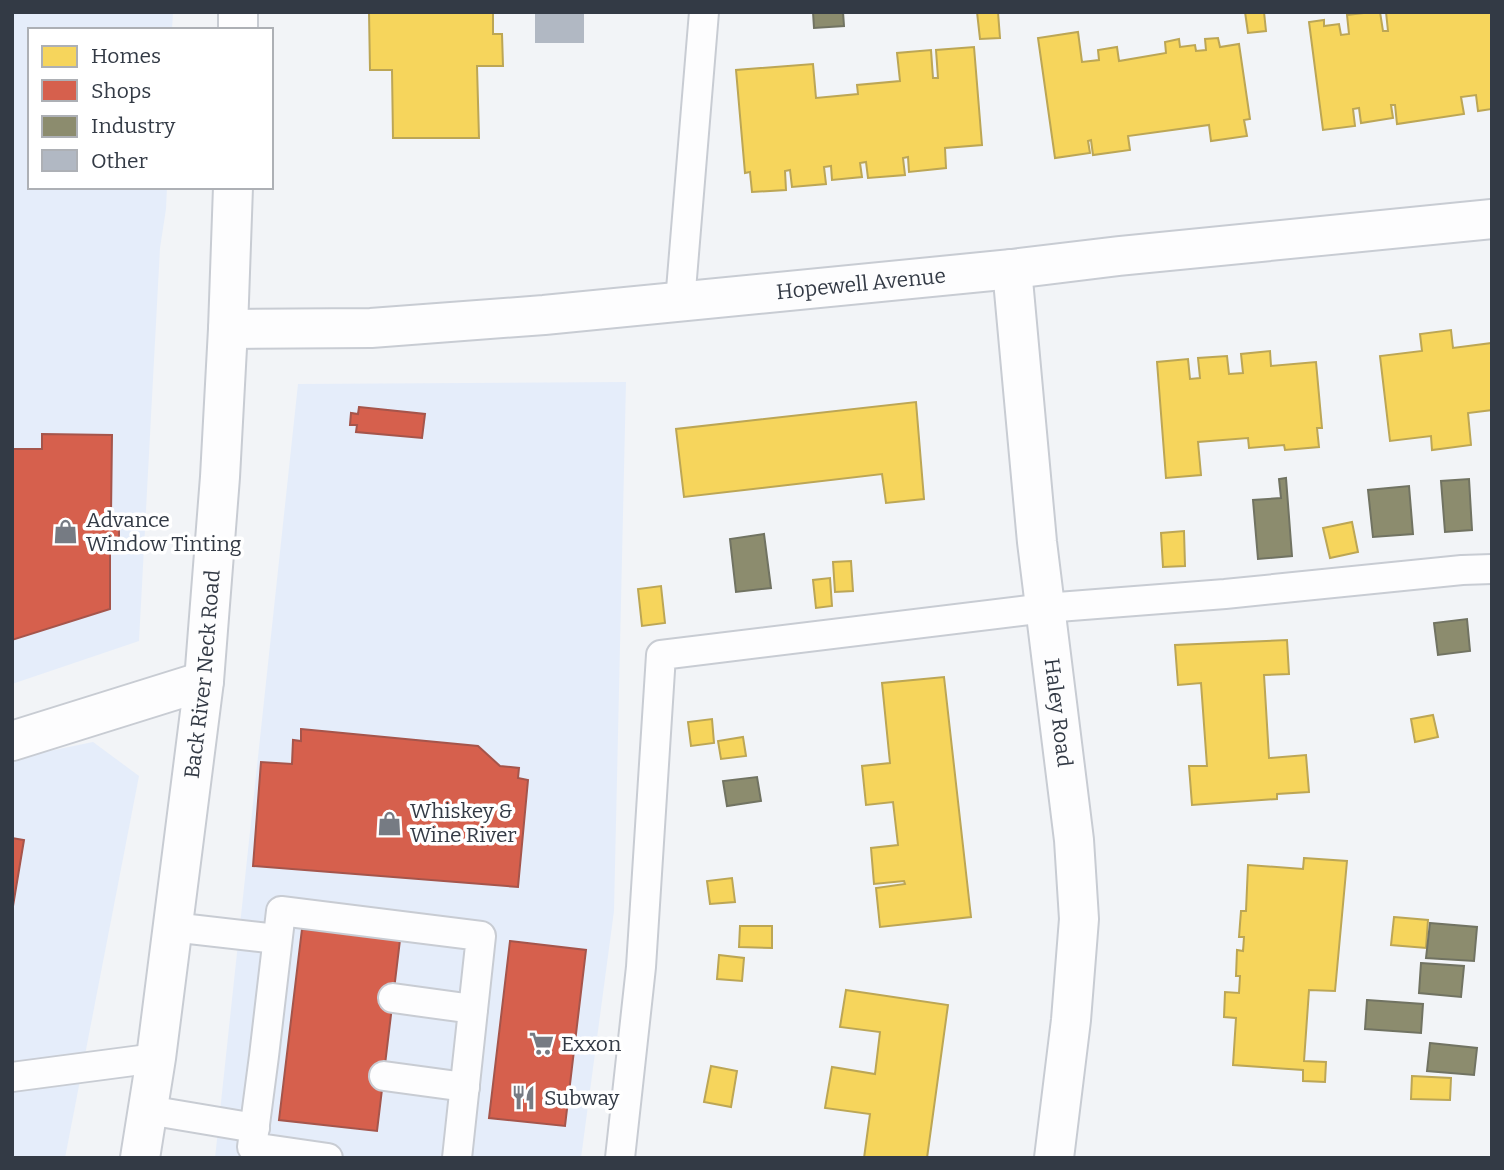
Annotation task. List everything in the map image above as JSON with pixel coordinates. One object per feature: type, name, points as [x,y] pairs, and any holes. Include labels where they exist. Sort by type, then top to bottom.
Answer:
[{"type":"street","name":"Back River Neck Road","points":[[141,1158],[204,681],[220,477],[233,189]]},
{"type":"street","name":"Hopewell Avenue","points":[[228,329],[371,328],[544,315],[1492,219]]},
{"type":"street","name":"Haley Road","points":[[1012,269],[1037,542],[1074,840],[1079,919],[1071,1020],[1054,1158]]},
{"type":"street","points":[[12,741],[204,681]]},
{"type":"lane","points":[[680,302],[704,12]]},
{"type":"lane","points":[[620,1158],[641,967],[661,655],[1045,608],[1492,569]]},
{"type":"lane","points":[[328,1158],[252,1147],[275,1058],[284,985],[277,939],[281,911],[481,936],[457,1158]]},
{"type":"lane","points":[[172,927],[277,939]]},
{"type":"lane","points":[[393,998],[473,1009]]},
{"type":"lane","points":[[12,1077],[156,1058]]},
{"type":"lane","points":[[384,1076],[465,1087]]},
{"type":"lane","points":[[148,1110],[255,1128]]},
{"type":"shaded area","points":[[12,12],[173,12],[172,28],[28,28],[28,189],[167,189],[160,248],[139,641],[12,684]]},
{"type":"shaded area","points":[[626,382],[614,911],[581,1158],[215,1158],[298,384]]},
{"type":"shaded area","points":[[93,742],[139,776],[65,1158],[12,1158],[12,763],[30,755]]},
{"type":"building: Homes","points":[[369,12],[493,12],[493,34],[502,34],[503,66],[477,66],[479,138],[393,138],[392,70],[370,70]]},
{"type":"building: Homes","points":[[977,12],[998,12],[1000,38],[980,39]]},
{"type":"building: Homes","points":[[1245,12],[1264,12],[1266,31],[1248,33]]},
{"type":"building: Homes","points":[[1380,12],[1383,31],[1388,31],[1386,12],[1492,12],[1492,109],[1478,111],[1476,95],[1461,97],[1464,114],[1397,124],[1395,105],[1391,105],[1393,118],[1361,123],[1359,108],[1353,109],[1355,126],[1323,130],[1309,22],[1324,20],[1324,26],[1339,24],[1341,35],[1349,34],[1347,15]]},
{"type":"building: Homes","points":[[1078,32],[1082,62],[1099,60],[1098,50],[1117,47],[1119,61],[1166,53],[1165,42],[1179,39],[1180,47],[1195,45],[1196,51],[1206,50],[1205,39],[1218,38],[1220,47],[1239,44],[1250,119],[1244,120],[1247,136],[1211,141],[1209,125],[1128,136],[1130,150],[1093,155],[1091,140],[1088,141],[1090,153],[1055,158],[1038,38]]},
{"type":"building: Homes","points":[[974,47],[982,145],[945,148],[946,168],[909,172],[908,157],[903,158],[905,175],[868,178],[866,162],[860,163],[862,177],[832,180],[831,166],[824,167],[826,184],[792,187],[790,170],[785,171],[786,190],[752,192],[750,172],[745,173],[736,70],[813,64],[816,98],[858,94],[857,85],[900,81],[897,53],[931,50],[933,78],[938,78],[936,50]]},
{"type":"building: Homes","points":[[1451,330],[1453,348],[1492,343],[1492,410],[1468,413],[1471,445],[1432,450],[1431,436],[1390,441],[1380,356],[1422,351],[1420,334]]},
{"type":"building: Homes","points":[[1270,351],[1271,366],[1316,362],[1322,428],[1317,428],[1319,447],[1285,450],[1284,445],[1249,448],[1248,438],[1198,442],[1201,475],[1166,478],[1157,362],[1188,359],[1190,379],[1200,378],[1198,358],[1227,356],[1229,374],[1243,373],[1241,354]]},
{"type":"building: Homes","points":[[916,402],[924,499],[886,503],[882,474],[684,497],[676,429]]},
{"type":"building: Homes","points":[[1352,522],[1358,552],[1330,558],[1323,528]]},
{"type":"building: Homes","points":[[1184,531],[1185,566],[1163,567],[1161,533]]},
{"type":"building: Homes","points":[[851,561],[853,591],[835,592],[833,562]]},
{"type":"building: Homes","points":[[830,578],[832,606],[816,608],[813,580]]},
{"type":"building: Homes","points":[[661,586],[665,623],[642,626],[638,589]]},
{"type":"building: Homes","points":[[1287,640],[1289,674],[1264,675],[1269,758],[1306,755],[1309,792],[1277,794],[1277,799],[1192,805],[1189,766],[1207,766],[1201,683],[1178,685],[1175,645]]},
{"type":"building: Homes","points":[[944,677],[971,917],[880,927],[876,888],[905,884],[904,881],[874,884],[871,848],[898,845],[893,802],[866,805],[862,766],[890,763],[882,683]]},
{"type":"building: Homes","points":[[1433,715],[1438,737],[1415,742],[1411,719]]},
{"type":"building: Homes","points":[[712,719],[714,743],[691,746],[688,722]]},
{"type":"building: Homes","points":[[743,737],[746,756],[721,759],[718,741]]},
{"type":"building: Homes","points":[[1304,858],[1347,861],[1335,991],[1309,990],[1304,1061],[1326,1062],[1325,1082],[1303,1081],[1303,1070],[1233,1065],[1236,1018],[1224,1017],[1225,992],[1239,993],[1240,976],[1236,976],[1237,950],[1243,951],[1244,937],[1239,937],[1241,911],[1246,911],[1248,865],[1303,869]]},
{"type":"building: Homes","points":[[732,878],[735,902],[710,904],[707,881]]},
{"type":"building: Homes","points":[[1394,917],[1428,920],[1426,948],[1391,945]]},
{"type":"building: Homes","points":[[740,926],[772,926],[772,948],[739,947]]},
{"type":"building: Homes","points":[[719,955],[744,958],[742,981],[717,979]]},
{"type":"building: Homes","points":[[846,990],[948,1005],[927,1158],[864,1158],[870,1114],[825,1108],[832,1067],[875,1074],[880,1032],[840,1027]]},
{"type":"building: Homes","points":[[711,1066],[737,1071],[731,1107],[704,1102]]},
{"type":"building: Homes","points":[[1412,1076],[1451,1078],[1450,1100],[1411,1099]]},
{"type":"building: Shops","points":[[359,407],[425,414],[422,438],[356,432],[357,425],[350,425],[351,413],[358,414]]},
{"type":"building: Shops","name":"Advance Window Tinting","points":[[42,434],[112,435],[111,515],[119,515],[119,549],[110,548],[110,609],[12,640],[12,449],[42,449]]},
{"type":"building: Shops","name":"Whiskey & Wine River","points":[[301,729],[478,746],[500,766],[519,768],[518,778],[528,780],[518,887],[253,866],[261,762],[292,764],[293,740],[301,741]]},
{"type":"building: Shops","points":[[12,838],[24,840],[12,912]]},
{"type":"building: Shops","points":[[302,929],[400,940],[377,1131],[279,1120]]},
{"type":"building: Shops","points":[[510,941],[586,950],[565,1126],[489,1118]]},
{"type":"building: Industry","points":[[813,12],[843,12],[844,26],[814,28]]},
{"type":"building: Industry","points":[[1286,478],[1292,556],[1258,559],[1253,500],[1281,498],[1279,479]]},
{"type":"building: Industry","points":[[1469,479],[1472,530],[1445,532],[1441,481]]},
{"type":"building: Industry","points":[[1409,486],[1413,534],[1373,537],[1368,490]]},
{"type":"building: Industry","points":[[764,534],[771,588],[736,592],[730,539]]},
{"type":"building: Industry","points":[[1467,619],[1470,651],[1438,655],[1434,623]]},
{"type":"building: Industry","points":[[757,777],[761,801],[727,806],[723,781]]},
{"type":"building: Industry","points":[[1430,923],[1477,927],[1474,961],[1426,958]]},
{"type":"building: Industry","points":[[1421,963],[1464,966],[1461,997],[1419,993]]},
{"type":"building: Industry","points":[[1367,1000],[1423,1004],[1421,1033],[1365,1029]]},
{"type":"building: Industry","points":[[1430,1043],[1477,1048],[1474,1075],[1427,1071]]},
{"type":"building: Other","points":[[535,12],[584,12],[584,43],[535,43]]},
{"type":"place","name":"Advance Window Tinting","points":[[66,532]]},
{"type":"place","name":"Whiskey & Wine River","points":[[390,823]]},
{"type":"place","name":"Exxon","points":[[541,1044]]},
{"type":"place","name":"Subway","points":[[524,1098]]}]
